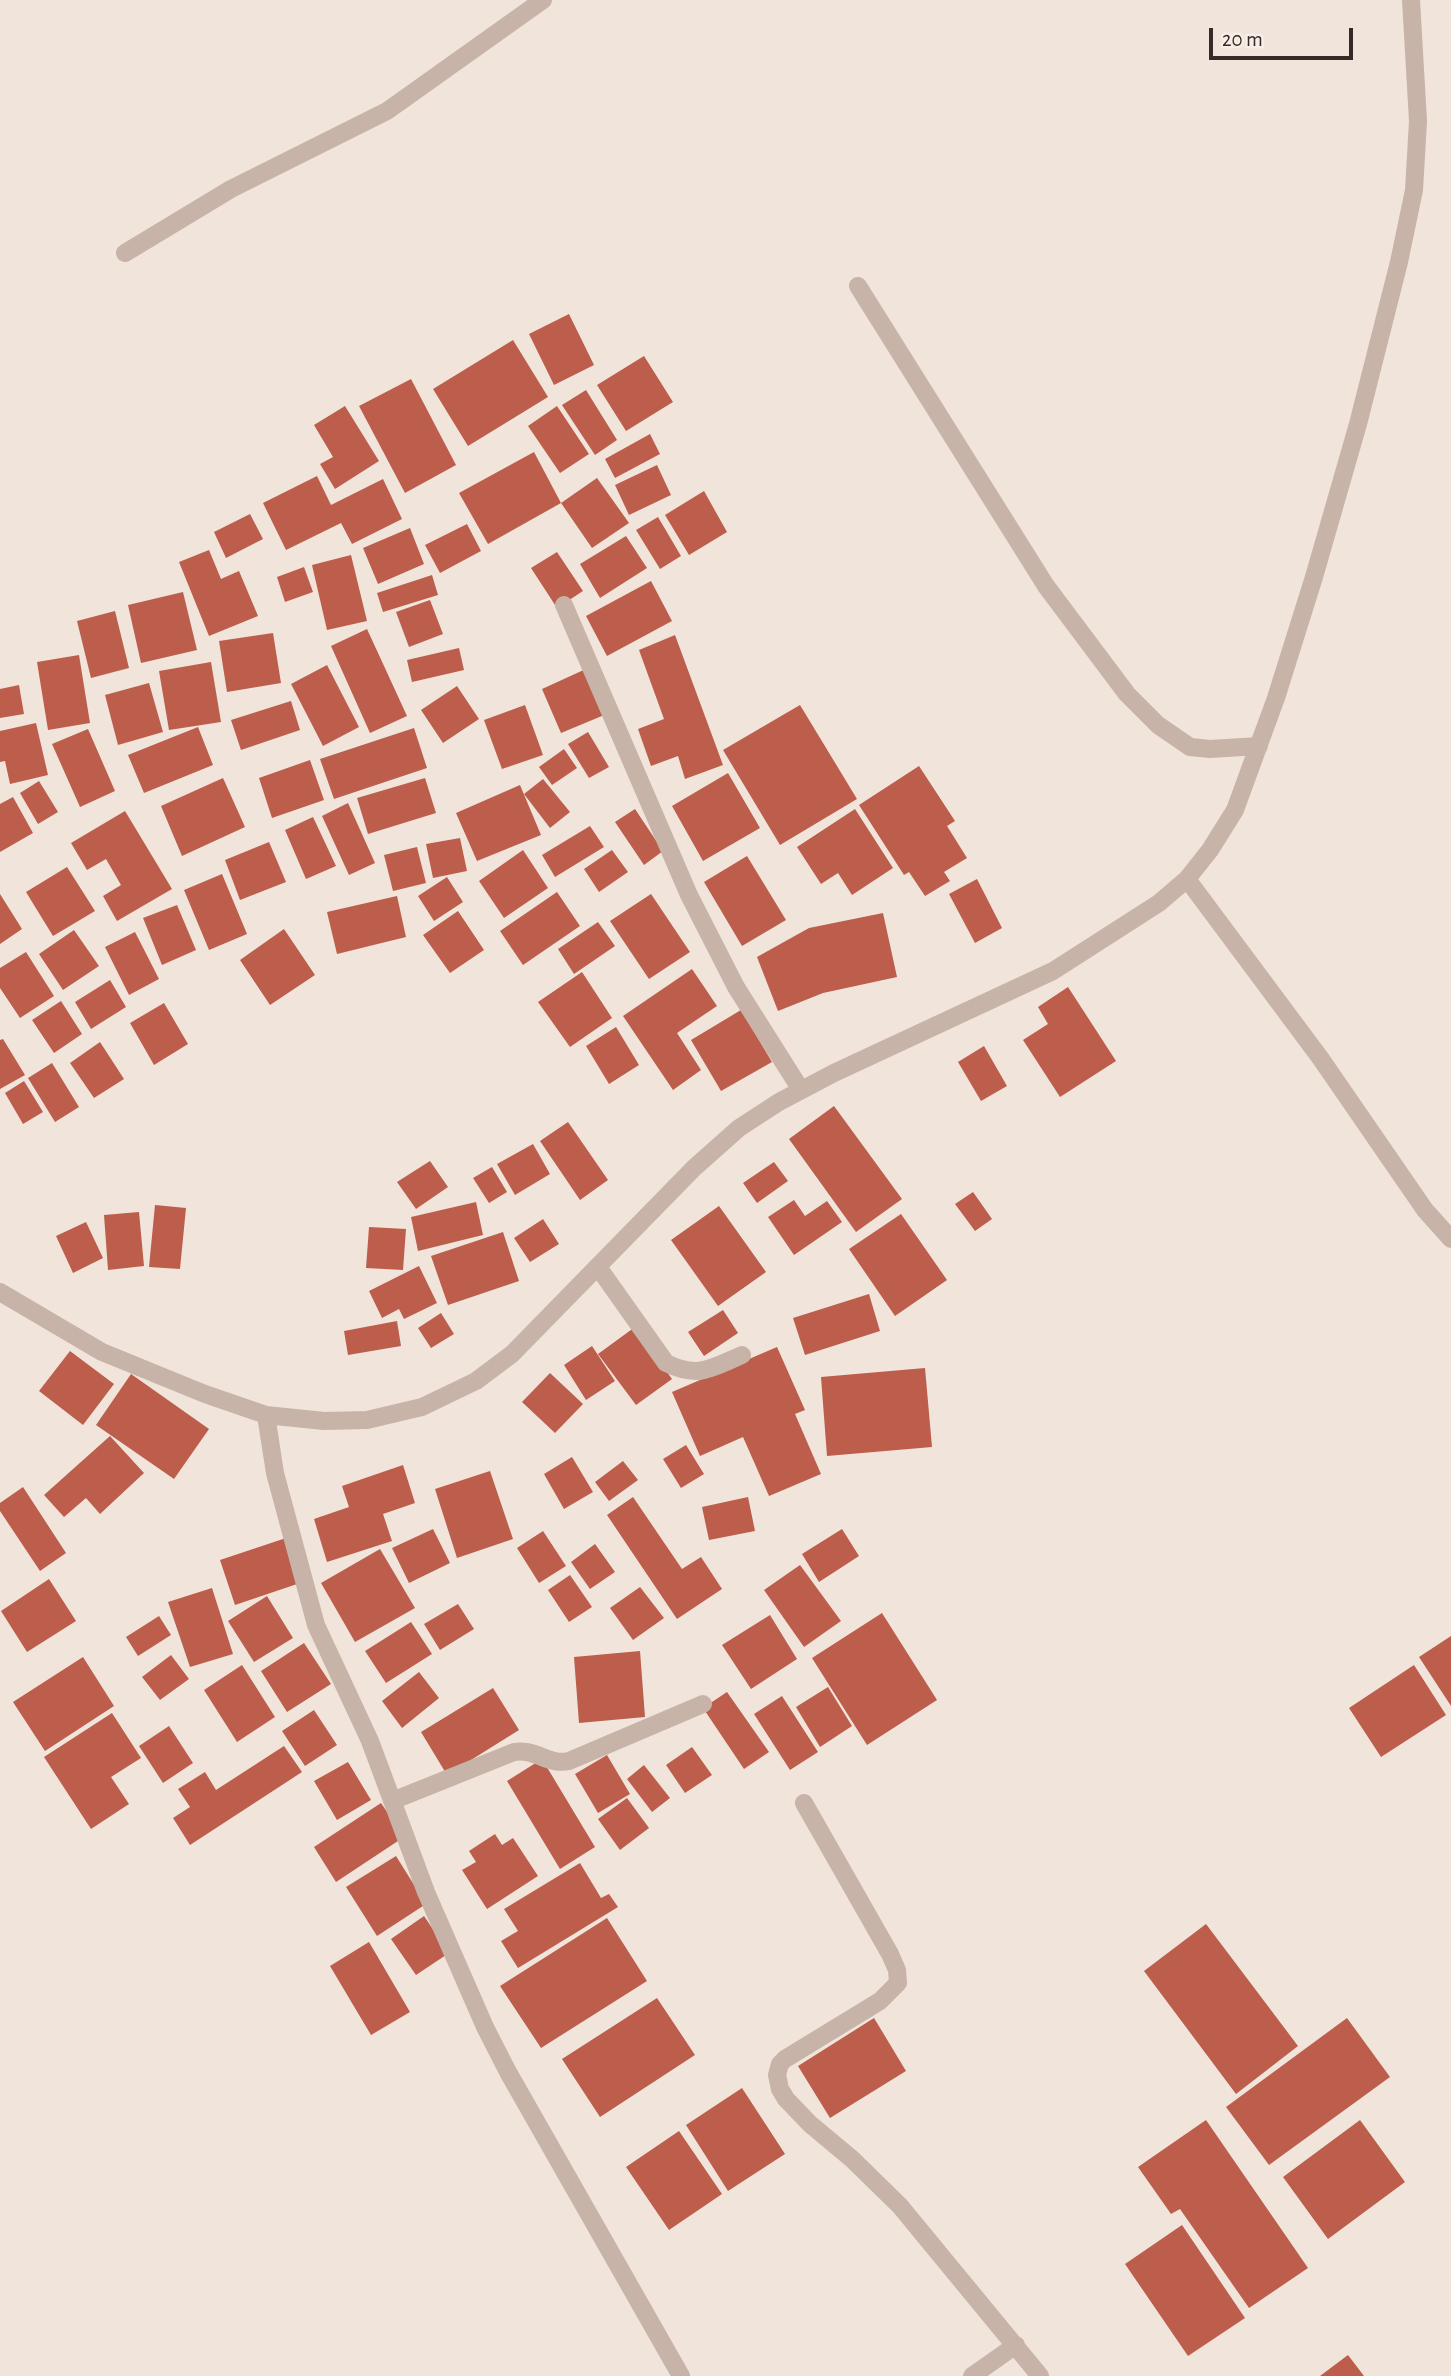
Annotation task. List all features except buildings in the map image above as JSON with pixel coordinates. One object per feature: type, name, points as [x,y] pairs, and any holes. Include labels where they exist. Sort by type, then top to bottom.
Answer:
[{"type":"street","points":[[125,253],[231,189],[387,111],[542,0]]},
{"type":"street","points":[[0,1292],[102,1352],[205,1394],[266,1415],[324,1421],[367,1420],[422,1407],[476,1381],[513,1353],[694,1168],[739,1128],[797,1084],[834,1073],[1052,971],[1158,903],[1187,879],[1210,850],[1235,810],[1251,746],[1276,698],[1358,424],[1399,262],[1414,190],[1418,121],[1411,0]]},
{"type":"street","points":[[858,286],[1046,586],[1127,694],[1158,724],[1190,747],[1210,749],[1251,746]]},
{"type":"street","points":[[564,605],[689,895],[736,987],[797,1084]]},
{"type":"street","points":[[1187,879],[1321,1059],[1425,1210],[1451,1239]]},
{"type":"street","points":[[598,1267],[666,1363],[682,1371],[704,1371],[742,1355]]},
{"type":"street","points":[[266,1415],[275,1473],[316,1625],[370,1741],[426,1892],[496,2050],[681,2376]]},
{"type":"street","points":[[392,1801],[514,1752],[530,1751],[556,1763],[569,1761],[703,1704]]},
{"type":"street","points":[[804,1803],[890,1954],[897,1970],[898,1983],[880,2001],[785,2059],[780,2064],[777,2075],[780,2089],[810,2124],[852,2159],[900,2206],[1040,2376]]},
{"type":"street","points":[[972,2376],[1016,2345]]}]
